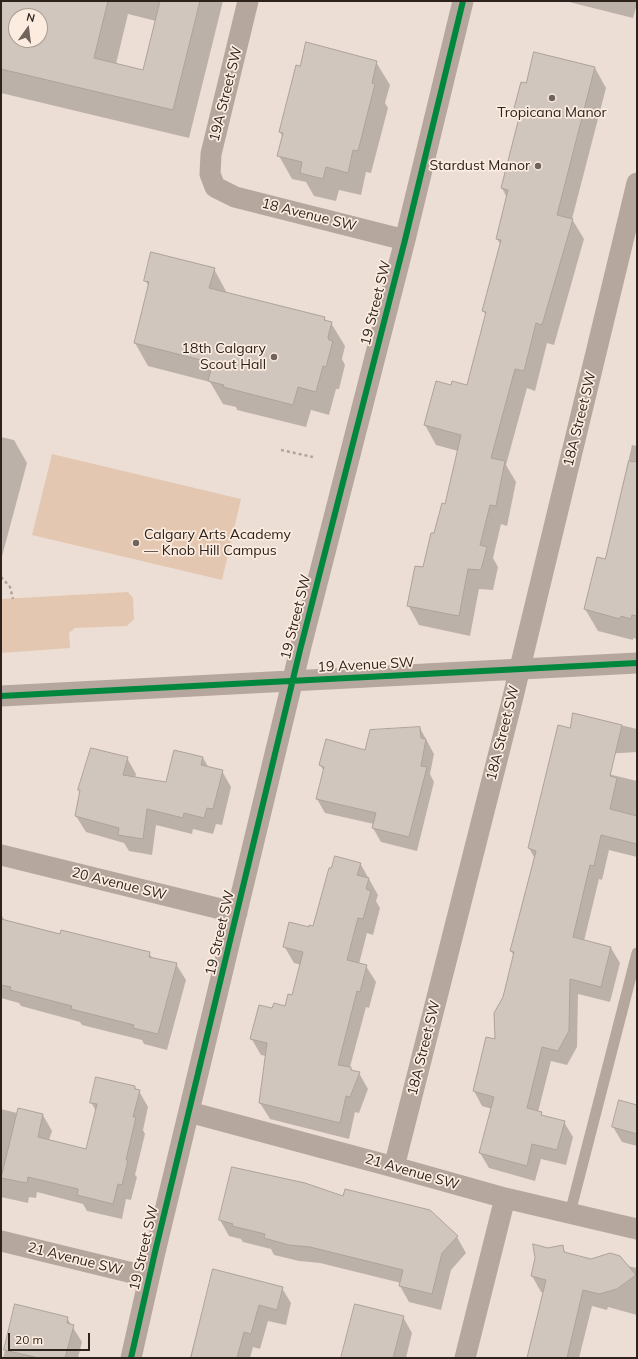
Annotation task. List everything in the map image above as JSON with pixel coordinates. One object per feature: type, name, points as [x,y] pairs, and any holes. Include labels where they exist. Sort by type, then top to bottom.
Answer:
[{"type":"street","name":"19A Street SW","points":[[215,187],[210,174],[211,154],[248,1]]},
{"type":"street","name":"19 Street SW","points":[[131,1358],[149,1277],[292,682],[405,240],[463,1]]},
{"type":"street","name":"18A Street SW","points":[[394,1167],[519,669],[637,183]]},
{"type":"street","name":"18 Avenue SW","points":[[215,187],[235,197],[405,240]]},
{"type":"street","name":"19 Avenue SW","points":[[1,696],[637,663]]},
{"type":"street","name":"20 Avenue SW","points":[[1,855],[237,913]]},
{"type":"street","name":"21 Avenue SW","points":[[189,1112],[505,1198],[637,1229]]},
{"type":"street","points":[[465,1358],[505,1198]]},
{"type":"street","name":"21 Avenue SW","points":[[1,1241],[149,1277]]},
{"type":"lane","points":[[570,1213],[637,953]]},
{"type":"path","points":[[281,450],[313,457]]},
{"type":"path","points":[[1,577],[10,587],[13,598]]},
{"type":"shaded area","points":[[52,454],[241,499],[222,580],[32,535]]},
{"type":"shaded area","points":[[128,592],[133,598],[134,619],[127,626],[75,628],[69,633],[70,648],[1,653],[1,599]]},
{"type":"building","points":[[1,1],[108,1],[94,58],[143,70],[160,1],[200,1],[173,110],[1,69]]},
{"type":"building","points":[[306,42],[377,61],[372,83],[375,84],[358,151],[353,150],[348,173],[326,167],[323,179],[300,173],[302,162],[277,156],[283,133],[279,132],[296,65],[300,66]]},
{"type":"building","points":[[534,52],[595,67],[557,215],[573,219],[542,325],[536,323],[524,371],[515,369],[491,458],[505,461],[496,506],[490,505],[480,545],[487,547],[481,570],[468,569],[459,616],[407,606],[415,566],[423,567],[431,533],[434,533],[442,503],[445,504],[461,435],[424,425],[436,381],[451,385],[452,381],[467,385],[486,312],[482,311],[501,240],[496,239],[508,190],[501,188],[520,114],[513,112],[521,82],[526,83]]},
{"type":"building","points":[[151,252],[215,268],[209,288],[325,317],[324,320],[332,322],[328,337],[329,340],[333,341],[326,367],[323,366],[316,392],[298,387],[293,405],[223,387],[224,385],[208,381],[213,363],[134,343],[149,282],[144,281]]},
{"type":"building","points":[[629,461],[637,462],[637,616],[632,615],[631,619],[621,616],[620,619],[584,609],[597,557],[605,559]]},
{"type":"building","points":[[573,713],[622,725],[610,776],[617,778],[610,809],[637,816],[637,844],[601,835],[594,866],[590,865],[573,937],[611,947],[601,987],[570,979],[569,1031],[558,1051],[542,1047],[527,1108],[542,1112],[541,1115],[565,1121],[557,1150],[532,1144],[527,1166],[479,1153],[494,1097],[473,1091],[486,1037],[495,1039],[494,1013],[503,997],[514,952],[510,951],[536,851],[528,848],[558,725],[570,728]]},
{"type":"building","points":[[420,727],[421,738],[426,739],[421,766],[427,767],[409,837],[372,828],[376,813],[316,799],[324,767],[319,765],[326,739],[365,750],[370,730]]},
{"type":"building","points":[[91,748],[128,757],[123,775],[166,782],[174,750],[203,757],[201,765],[223,770],[213,809],[207,808],[204,818],[184,813],[183,818],[147,809],[143,839],[118,835],[119,828],[75,816],[80,790],[78,790]]},
{"type":"building","points":[[335,856],[361,863],[357,875],[369,878],[366,889],[371,891],[363,919],[358,918],[347,960],[367,965],[360,992],[357,991],[338,1065],[351,1067],[351,1070],[360,1072],[350,1097],[346,1096],[340,1123],[259,1103],[267,1043],[250,1039],[259,1005],[272,1008],[274,1003],[285,1006],[288,994],[292,995],[303,952],[283,947],[289,922],[309,927],[309,925],[313,926],[329,868],[331,868]]},
{"type":"building","points":[[1,919],[60,934],[61,930],[150,952],[149,957],[177,963],[158,1034],[133,1028],[134,1025],[71,1009],[72,1006],[10,990],[11,987],[1,985]]},
{"type":"building","points":[[96,1077],[135,1086],[135,1089],[140,1090],[133,1117],[136,1117],[126,1160],[128,1160],[122,1185],[118,1184],[113,1204],[77,1195],[78,1189],[28,1177],[27,1183],[1,1178],[18,1108],[43,1114],[38,1137],[86,1149],[97,1104],[90,1103]]},
{"type":"building","points":[[619,1100],[637,1105],[637,1134],[612,1127]]},
{"type":"building","points":[[232,1167],[305,1183],[343,1196],[345,1189],[430,1210],[458,1236],[442,1253],[432,1294],[399,1286],[403,1270],[310,1247],[289,1245],[264,1238],[265,1234],[232,1226],[233,1224],[219,1220]]},
{"type":"building","points":[[533,1244],[548,1248],[563,1245],[564,1252],[591,1259],[610,1253],[620,1256],[636,1275],[617,1289],[599,1294],[583,1290],[567,1358],[527,1358],[546,1280],[531,1276],[535,1258]]},
{"type":"building","points":[[213,1269],[283,1287],[277,1310],[259,1305],[251,1334],[244,1332],[237,1358],[191,1358]]},
{"type":"building","points":[[15,1304],[68,1317],[67,1323],[74,1325],[65,1358],[39,1358],[4,1350]]},
{"type":"building","points":[[355,1304],[404,1316],[393,1358],[341,1358]]},
{"type":"cycle path","points":[[131,1358],[155,1252],[300,650],[405,240],[463,1]]},
{"type":"cycle path","points":[[1,696],[637,663]]},
{"type":"place","name":"Tropicana Manor","points":[[552,98]]},
{"type":"place","name":"Stardust Manor","points":[[538,166]]},
{"type":"place","name":"18th Calgary Scout Hall","points":[[274,357]]},
{"type":"place","name":"Calgary Arts Academy — Knob Hill Campus","points":[[136,543]]}]
